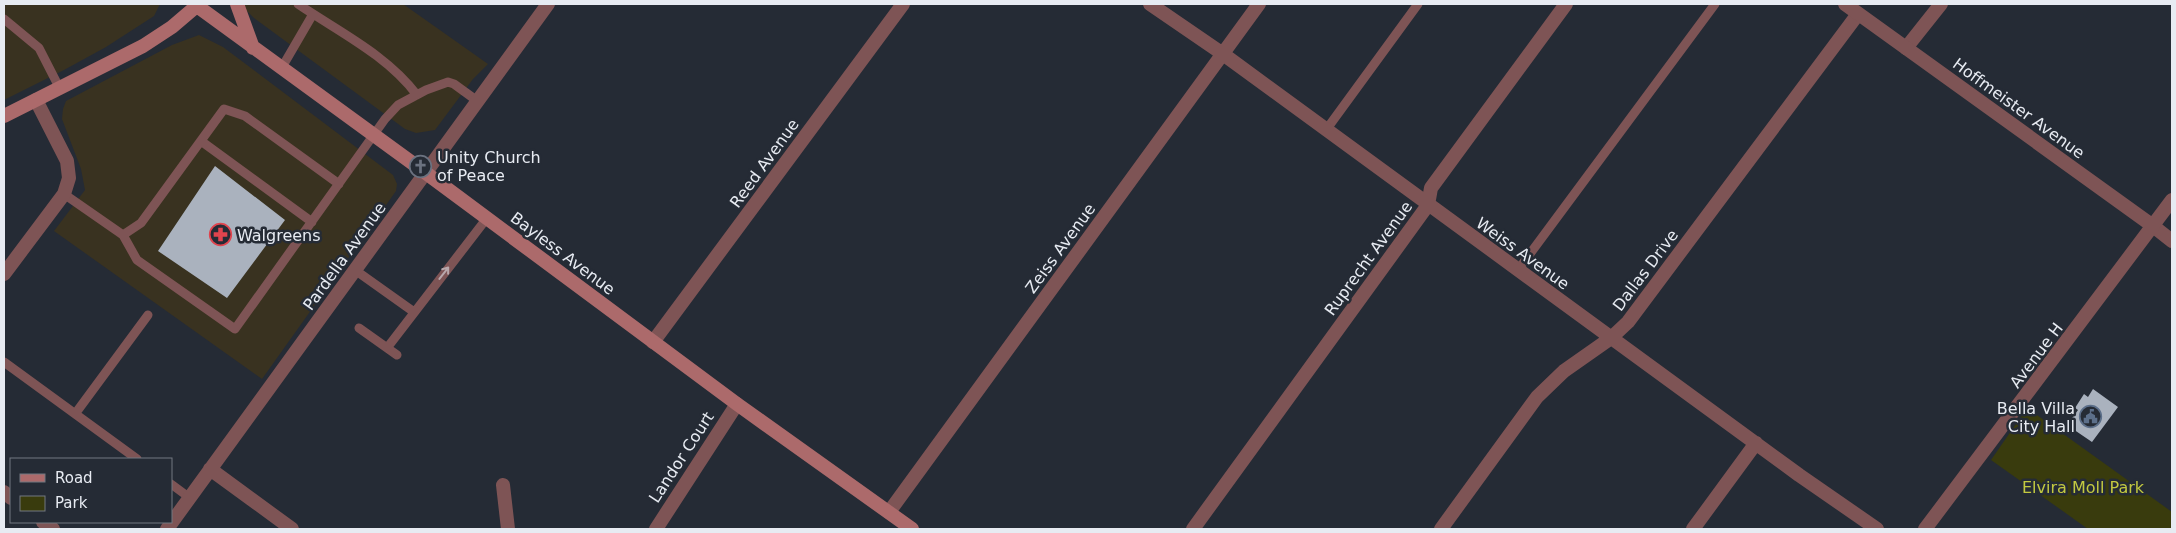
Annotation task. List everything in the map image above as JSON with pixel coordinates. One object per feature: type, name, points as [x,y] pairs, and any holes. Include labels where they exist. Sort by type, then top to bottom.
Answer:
[{"type":"main road","points":[[237,4],[253,48]]},
{"type":"main road","points":[[4,116],[143,46],[172,27],[197,5]]},
{"type":"main road","name":"Bayless Avenue","points":[[197,5],[281,69],[426,173],[737,404],[912,529]]},
{"type":"street","name":"Pardella Avenue","points":[[172,522],[426,173],[476,100],[548,4]]},
{"type":"street","name":"Reed Avenue","points":[[653,342],[903,4]]},
{"type":"street","name":"Weiss Avenue","points":[[1150,4],[1223,54],[1611,338],[1877,529]]},
{"type":"street","name":"Zeiss Avenue","points":[[889,512],[1259,4]]},
{"type":"street","name":"Ruprecht Avenue","points":[[1192,529],[1428,205],[1431,188],[1566,4]]},
{"type":"street","name":"Hoffmeister Avenue","points":[[1845,4],[2172,241]]},
{"type":"street","points":[[1906,48],[1940,4]]},
{"type":"street","name":"Dallas Drive","points":[[1441,529],[1537,397],[1564,371],[1611,338],[1628,322],[1858,14]]},
{"type":"street","points":[[4,274],[64,194],[69,178],[67,162],[36,100]]},
{"type":"street","name":"Avenue H","points":[[1925,529],[2172,200]]},
{"type":"street","name":"Landor Court","points":[[656,529],[737,404]]},
{"type":"street","points":[[1693,529],[1756,443]]},
{"type":"street","points":[[210,469],[292,529]]},
{"type":"street","points":[[503,485],[508,529]]},
{"type":"lane","points":[[298,4],[387,63],[408,82],[417,95]]},
{"type":"lane","points":[[1326,130],[1418,4]]},
{"type":"lane","points":[[1518,270],[1715,4]]},
{"type":"lane","points":[[281,69],[313,14]]},
{"type":"lane","points":[[4,19],[40,48],[60,89]]},
{"type":"lane","points":[[64,194],[123,235],[137,260],[235,329],[373,135],[398,106],[417,95],[448,82],[454,84],[476,100]]},
{"type":"lane","points":[[123,235],[141,223],[224,109],[245,116],[339,184]]},
{"type":"lane","points":[[201,141],[312,222]]},
{"type":"lane","points":[[387,348],[487,218]]},
{"type":"lane","points":[[356,270],[414,312]]},
{"type":"lane","points":[[75,414],[148,315]]},
{"type":"lane","points":[[359,328],[397,355]]},
{"type":"lane","points":[[4,362],[136,458]]},
{"type":"lane","points":[[172,485],[190,498]]},
{"type":"shaded area","points":[[4,4],[160,4],[154,16],[106,47],[4,100]]},
{"type":"shaded area","points":[[242,4],[403,4],[488,64],[473,79],[435,130],[416,133],[405,129],[254,18]]},
{"type":"shaded area","points":[[199,35],[223,47],[393,175],[397,184],[396,191],[262,379],[54,231],[85,190],[81,169],[62,119],[66,101],[172,45]]},
{"type":"green space","name":"Elvira Moll Park","points":[[2027,408],[2172,512],[2172,529],[2088,529],[1991,460]]},
{"type":"building","name":"Walgreens","points":[[215,166],[285,220],[227,298],[158,251]]},
{"type":"building","name":"Bella Villa City Hall","points":[[2093,389],[2118,407],[2092,442],[2067,425],[2078,410],[2075,408],[2084,394],[2088,397]]},
{"type":"place","name":"Unity Church of Peace","points":[[421,166]]},
{"type":"place","name":"Walgreens","points":[[221,235]]},
{"type":"place","name":"Bella Villa City Hall","points":[[2091,417]]}]
